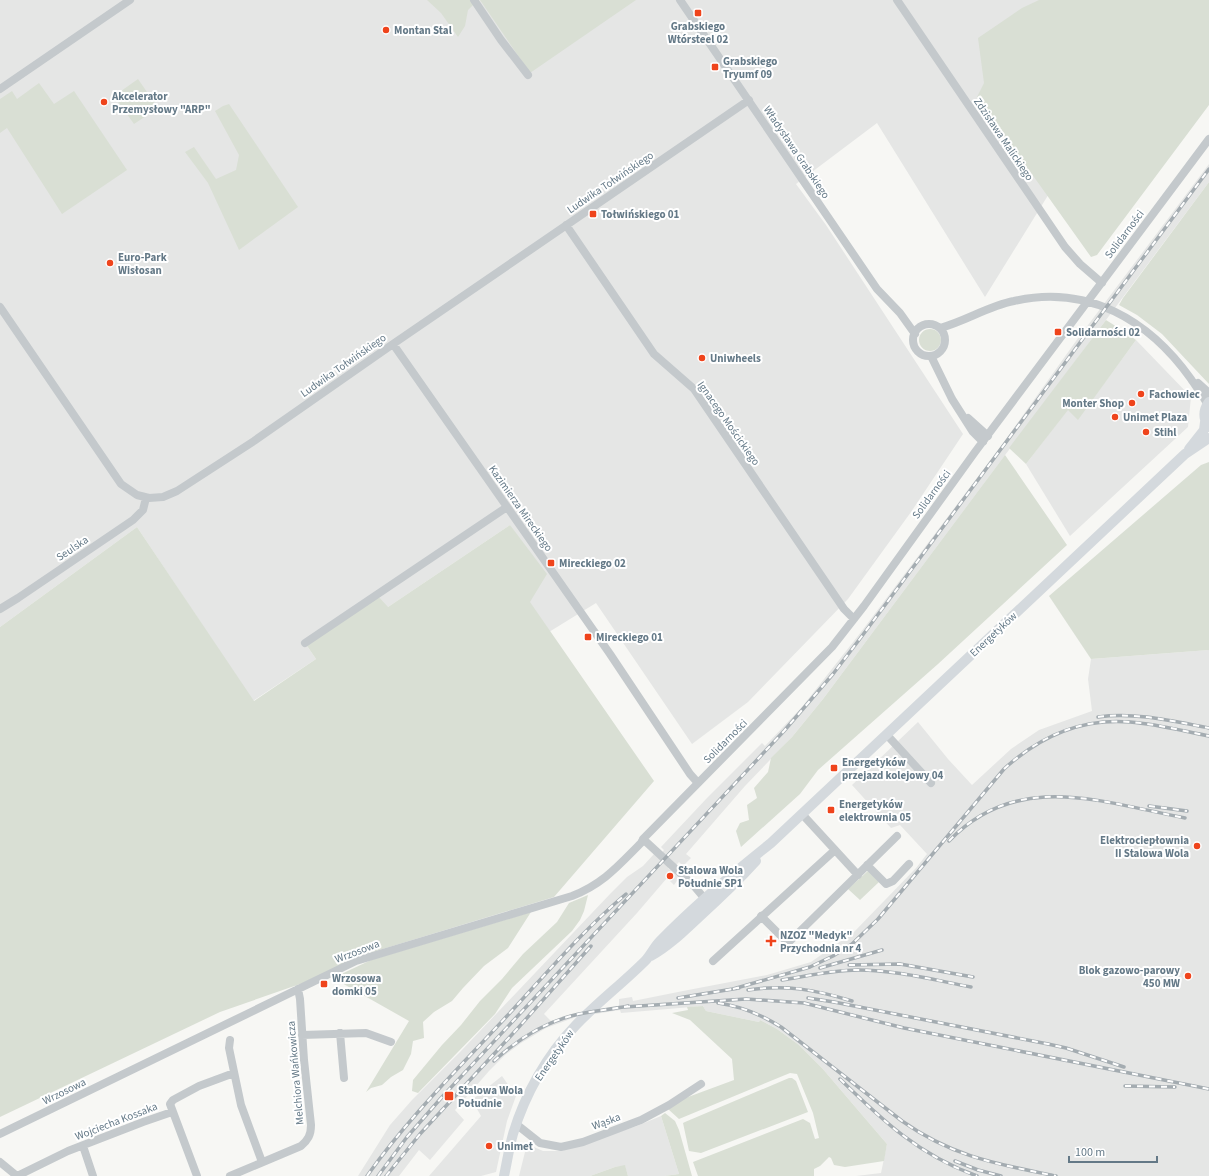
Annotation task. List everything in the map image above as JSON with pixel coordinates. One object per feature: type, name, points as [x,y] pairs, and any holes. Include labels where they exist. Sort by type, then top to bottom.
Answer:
[{"type":"main road","name":"Energetyków","points":[[646,960],[658,943],[740,867],[771,843],[1185,454],[1207,425],[1204,412],[1208,403]]},
{"type":"main road","name":"Energetyków","points":[[1185,454],[1209,438]]},
{"type":"main road","name":"Energetyków","points":[[504,1176],[516,1124],[528,1096],[544,1066],[564,1038],[646,960],[667,946],[725,893],[771,843]]},
{"type":"street","points":[[0,89],[130,0]]},
{"type":"street","points":[[474,0],[528,75]]},
{"type":"street","name":"Władysława Grabskiego","points":[[680,0],[878,289],[918,330]]},
{"type":"street","name":"Zdzisława Malickiego","points":[[897,0],[1065,247],[1080,264],[1102,283]]},
{"type":"street","name":"Ludwika Tołwińskiego","points":[[146,498],[163,497],[178,491],[254,441],[749,100]]},
{"type":"street","name":"Solidarności","points":[[643,838],[832,647],[1082,308],[1209,139]]},
{"type":"street","name":"Ignacego Mościckiego","points":[[566,225],[654,354],[694,389],[844,610],[854,619]]},
{"type":"street","points":[[940,328],[970,318],[1000,304],[1030,298],[1059,297],[1095,303],[1118,312],[1138,324],[1156,338],[1183,368],[1209,393]]},
{"type":"street","points":[[0,307],[121,484],[131,492],[146,498]]},
{"type":"street","points":[[945,335],[970,318]]},
{"type":"street","points":[[930,324],[940,328],[945,335],[945,345],[935,355],[922,354],[915,347],[914,338],[918,330],[930,324]]},
{"type":"street","name":"Kazimierza Mireckiego","points":[[393,344],[637,693],[690,774],[698,783]]},
{"type":"street","points":[[935,355],[943,380],[952,398],[973,432],[985,439]]},
{"type":"street","points":[[1183,368],[1208,403]]},
{"type":"street","name":"Seulska","points":[[0,609],[133,520],[143,510],[146,498]]},
{"type":"street","points":[[305,643],[507,507]]},
{"type":"street","points":[[886,735],[931,783]]},
{"type":"street","points":[[802,814],[858,875]]},
{"type":"street","points":[[762,916],[788,944],[897,836]]},
{"type":"street","points":[[643,838],[694,886],[705,899]]},
{"type":"street","name":"Wrzosowa","points":[[0,1134],[364,958],[585,891],[609,875],[641,843],[643,838]]},
{"type":"street","points":[[713,961],[835,850]]},
{"type":"street","points":[[867,865],[886,884],[893,881],[910,864]]},
{"type":"street","points":[[692,923],[705,899],[725,893]]},
{"type":"street","name":"Melchiora Wańkowicza","points":[[230,1176],[301,1146],[310,1135],[311,1125],[298,989]]},
{"type":"street","points":[[302,1035],[366,1033],[391,1042]]},
{"type":"street","points":[[340,1034],[344,1078]]},
{"type":"street","points":[[230,1040],[229,1048],[241,1105],[262,1162]]},
{"type":"street","name":"Wojciecha Kossaka","points":[[17,1176],[68,1152],[172,1112],[170,1104],[172,1100],[199,1086],[234,1073]]},
{"type":"street","name":"Wąska","points":[[516,1124],[540,1143],[561,1147],[583,1142],[641,1120],[664,1108],[701,1084]]},
{"type":"street","points":[[172,1112],[197,1176]]},
{"type":"street","points":[[83,1146],[93,1176]]},
{"type":"street","points":[[0,1162],[17,1176]]},
{"type":"shaded area","points":[[0,0],[1169,0],[985,297],[877,123],[796,184],[826,225],[963,434],[911,512],[848,599],[748,702],[692,744],[596,603],[549,632],[529,602],[510,525],[388,607],[305,643],[316,659],[253,701],[137,527],[0,627]]},
{"type":"shaded area","points":[[427,0],[478,0],[468,10],[465,26],[458,37],[441,13]]},
{"type":"shaded area","points":[[480,0],[636,0],[530,73]]},
{"type":"shaded area","points":[[1039,0],[1209,0],[1209,105],[1097,255],[1091,257],[977,97],[984,83],[978,38],[1022,8]]},
{"type":"shaded area","points":[[138,79],[158,108],[134,124],[114,96]]},
{"type":"shaded area","points":[[39,83],[54,104],[74,91],[127,170],[62,214],[7,128],[0,133],[0,99],[12,91],[17,99]]},
{"type":"shaded area","points":[[229,104],[298,207],[239,250],[208,183],[185,152],[194,147],[216,179],[236,170],[239,155],[215,111]]},
{"type":"shaded area","points":[[1209,164],[1209,182],[823,699],[792,737],[745,786],[686,854],[691,858],[683,866],[679,862],[676,865],[673,862],[668,868],[679,878],[674,885],[667,878],[637,913],[544,1014],[551,1021],[577,1013],[619,1006],[619,999],[632,997],[633,1001],[767,975],[811,962],[854,932],[916,868],[927,854],[900,825],[891,828],[852,785],[918,722],[948,759],[972,785],[1011,749],[1039,730],[1092,711],[1088,679],[1091,659],[1209,650],[1209,1176],[856,1176],[881,1173],[887,1144],[822,1068],[799,1045],[777,1029],[760,1020],[759,1022],[706,1011],[703,1006],[621,1013],[620,1010],[576,1017],[546,1028],[521,1043],[505,1055],[489,1071],[455,1110],[464,1120],[430,1160],[419,1150],[399,1176],[358,1176],[390,1125],[412,1100],[461,1051],[610,894],[627,877],[643,866],[654,854],[658,857],[664,850],[661,847],[707,798],[762,743],[765,746],[802,707],[861,632],[1001,446],[1076,341]]},
{"type":"shaded area","points":[[1209,182],[1209,384],[1162,334],[1137,315],[1119,305]]},
{"type":"shaded area","points":[[1106,320],[1136,340],[1078,420],[1068,410],[1026,464],[1009,448]]},
{"type":"shaded area","points":[[926,329],[934,329],[941,336],[941,344],[934,351],[926,351],[919,344],[919,336]]},
{"type":"shaded area","points":[[1136,340],[1191,397],[1188,427],[1070,536],[1026,464],[1068,409],[1078,419]]},
{"type":"shaded area","points":[[1005,455],[1067,545],[938,664],[818,770],[800,794],[741,847],[736,831],[740,823],[749,820],[747,805],[757,798],[754,788],[768,772],[771,758],[792,737],[823,699]]},
{"type":"shaded area","points":[[1209,462],[1209,650],[1091,659],[1049,596],[1201,465]]},
{"type":"shaded area","points":[[510,525],[547,574],[530,602],[654,781],[554,897],[363,955],[303,983],[220,1012],[0,1117],[0,627],[137,527],[254,701],[316,659],[305,643],[377,595],[388,607]]},
{"type":"shaded area","points":[[869,870],[879,882],[860,900],[848,889]]},
{"type":"shaded area","points":[[588,895],[580,920],[572,931],[512,988],[495,1014],[418,1093],[412,1091],[413,1080],[480,1001],[502,979],[523,954],[557,922],[569,903]]},
{"type":"shaded area","points":[[531,912],[508,948],[484,966],[452,1001],[434,1012],[423,1022],[424,1038],[413,1041],[411,1054],[403,1070],[391,1077],[382,1085],[371,1088],[366,1092],[409,1021],[333,978],[371,960]]},
{"type":"shaded area","points":[[703,1006],[706,1011],[759,1022],[760,1020],[777,1029],[799,1045],[822,1068],[887,1144],[884,1161],[845,1167],[834,1165],[829,1157],[820,1166],[814,1169],[814,1176],[698,1176],[693,1162],[803,1119],[810,1123],[815,1139],[819,1138],[813,1113],[797,1074],[790,1073],[679,1119],[668,1109],[680,1100],[734,1080],[732,1059],[690,1020],[672,1013],[688,1010],[687,1007]]},
{"type":"shaded area","points":[[502,1076],[516,1096],[507,1121],[496,1172],[481,1176],[429,1176],[481,1116],[472,1100]]},
{"type":"shaded area","points":[[789,1078],[796,1081],[808,1112],[701,1153],[689,1151],[683,1123]]},
{"type":"shaded area","points":[[665,1113],[675,1121],[679,1130],[692,1176],[664,1176],[679,1174],[661,1116]]},
{"type":"shaded area","points":[[661,1116],[679,1174],[664,1176],[628,1176],[625,1166],[615,1167],[590,1176],[519,1176],[527,1144],[543,1151],[561,1151],[637,1126]]},
{"type":"shaded area","points":[[625,1165],[628,1176],[590,1176],[615,1167]]},
{"type":"railway","points":[[378,1176],[407,1137],[442,1097],[784,731],[833,674],[1209,169]]},
{"type":"railway","points":[[1098,717],[1140,716],[1209,728]]},
{"type":"railway","points":[[733,989],[810,967],[833,956],[852,944],[878,919],[1004,769],[1032,747],[1047,739],[1078,726],[1112,722],[1150,724],[1209,736]]},
{"type":"railway","points":[[949,841],[975,819],[1003,805],[1032,798],[1061,797],[1092,800],[1185,818]]},
{"type":"railway","points":[[1149,806],[1187,811]]},
{"type":"railway","points":[[367,1176],[399,1134],[434,1094],[579,938],[626,894]]},
{"type":"railway","points":[[386,1176],[420,1134],[591,946]]},
{"type":"railway","points":[[820,968],[882,950]]},
{"type":"railway","points":[[849,965],[900,964],[973,977]]},
{"type":"railway","points":[[782,980],[839,971],[872,970],[915,976],[971,987]]},
{"type":"railway","points":[[678,998],[739,988]]},
{"type":"railway","points":[[748,990],[762,988],[801,989],[852,1001]]},
{"type":"railway","points":[[808,998],[1048,1044],[1066,1048],[1124,1067]]},
{"type":"railway","points":[[624,1007],[746,999],[804,1003],[904,1028],[1209,1089]]},
{"type":"railway","points":[[718,1003],[734,1006],[751,1012],[781,1027],[902,1121],[939,1143],[976,1158],[1056,1176]]},
{"type":"railway","points":[[494,1061],[520,1040],[539,1028],[560,1019],[578,1014],[628,1006]]},
{"type":"railway","points":[[840,1079],[871,1109],[903,1135],[937,1158],[956,1168],[977,1176]]},
{"type":"railway","points":[[1125,1086],[1175,1087]]},
{"type":"railway","points":[[955,1161],[978,1170],[1001,1176]]},
{"type":"place","name":"Grabskiego Wtórsteel 02","points":[[698,13]]},
{"type":"place","name":"Montan Stal","points":[[386,30]]},
{"type":"place","name":"Grabskiego Tryumf 09","points":[[715,67]]},
{"type":"place","name":"Akcelerator Przemysłowy \"ARP\"","points":[[104,102]]},
{"type":"place","name":"Tołwińskiego 01","points":[[593,214]]},
{"type":"place","name":"Euro-Park Wisłosan","points":[[110,263]]},
{"type":"place","name":"Solidarności 02","points":[[1058,332]]},
{"type":"place","name":"Uniwheels","points":[[702,358]]},
{"type":"place","name":"Fachowiec","points":[[1141,394]]},
{"type":"place","name":"Monter Shop","points":[[1132,403]]},
{"type":"place","name":"Unimet Plaza","points":[[1115,417]]},
{"type":"place","name":"Stihl","points":[[1146,432]]},
{"type":"place","name":"Mireckiego 02","points":[[551,563]]},
{"type":"place","name":"Mireckiego 01","points":[[588,637]]},
{"type":"place","name":"Energetyków przejazd kolejowy 04","points":[[834,768]]},
{"type":"place","name":"Energetyków elektrownia 05","points":[[831,810]]},
{"type":"place","name":"Elektrociepłownia II Stalowa Wola","points":[[1197,846]]},
{"type":"place","name":"Stalowa Wola Południe SP1","points":[[670,876]]},
{"type":"place","name":"NZOZ \"Medyk\" Przychodnia nr 4","points":[[771,941]]},
{"type":"place","name":"Blok gazowo-parowy 450 MW","points":[[1188,976]]},
{"type":"place","name":"Wrzosowa domki 05","points":[[324,984]]},
{"type":"place","name":"Stalowa Wola Południe","points":[[449,1096]]},
{"type":"place","name":"Unimet","points":[[489,1146]]}]
